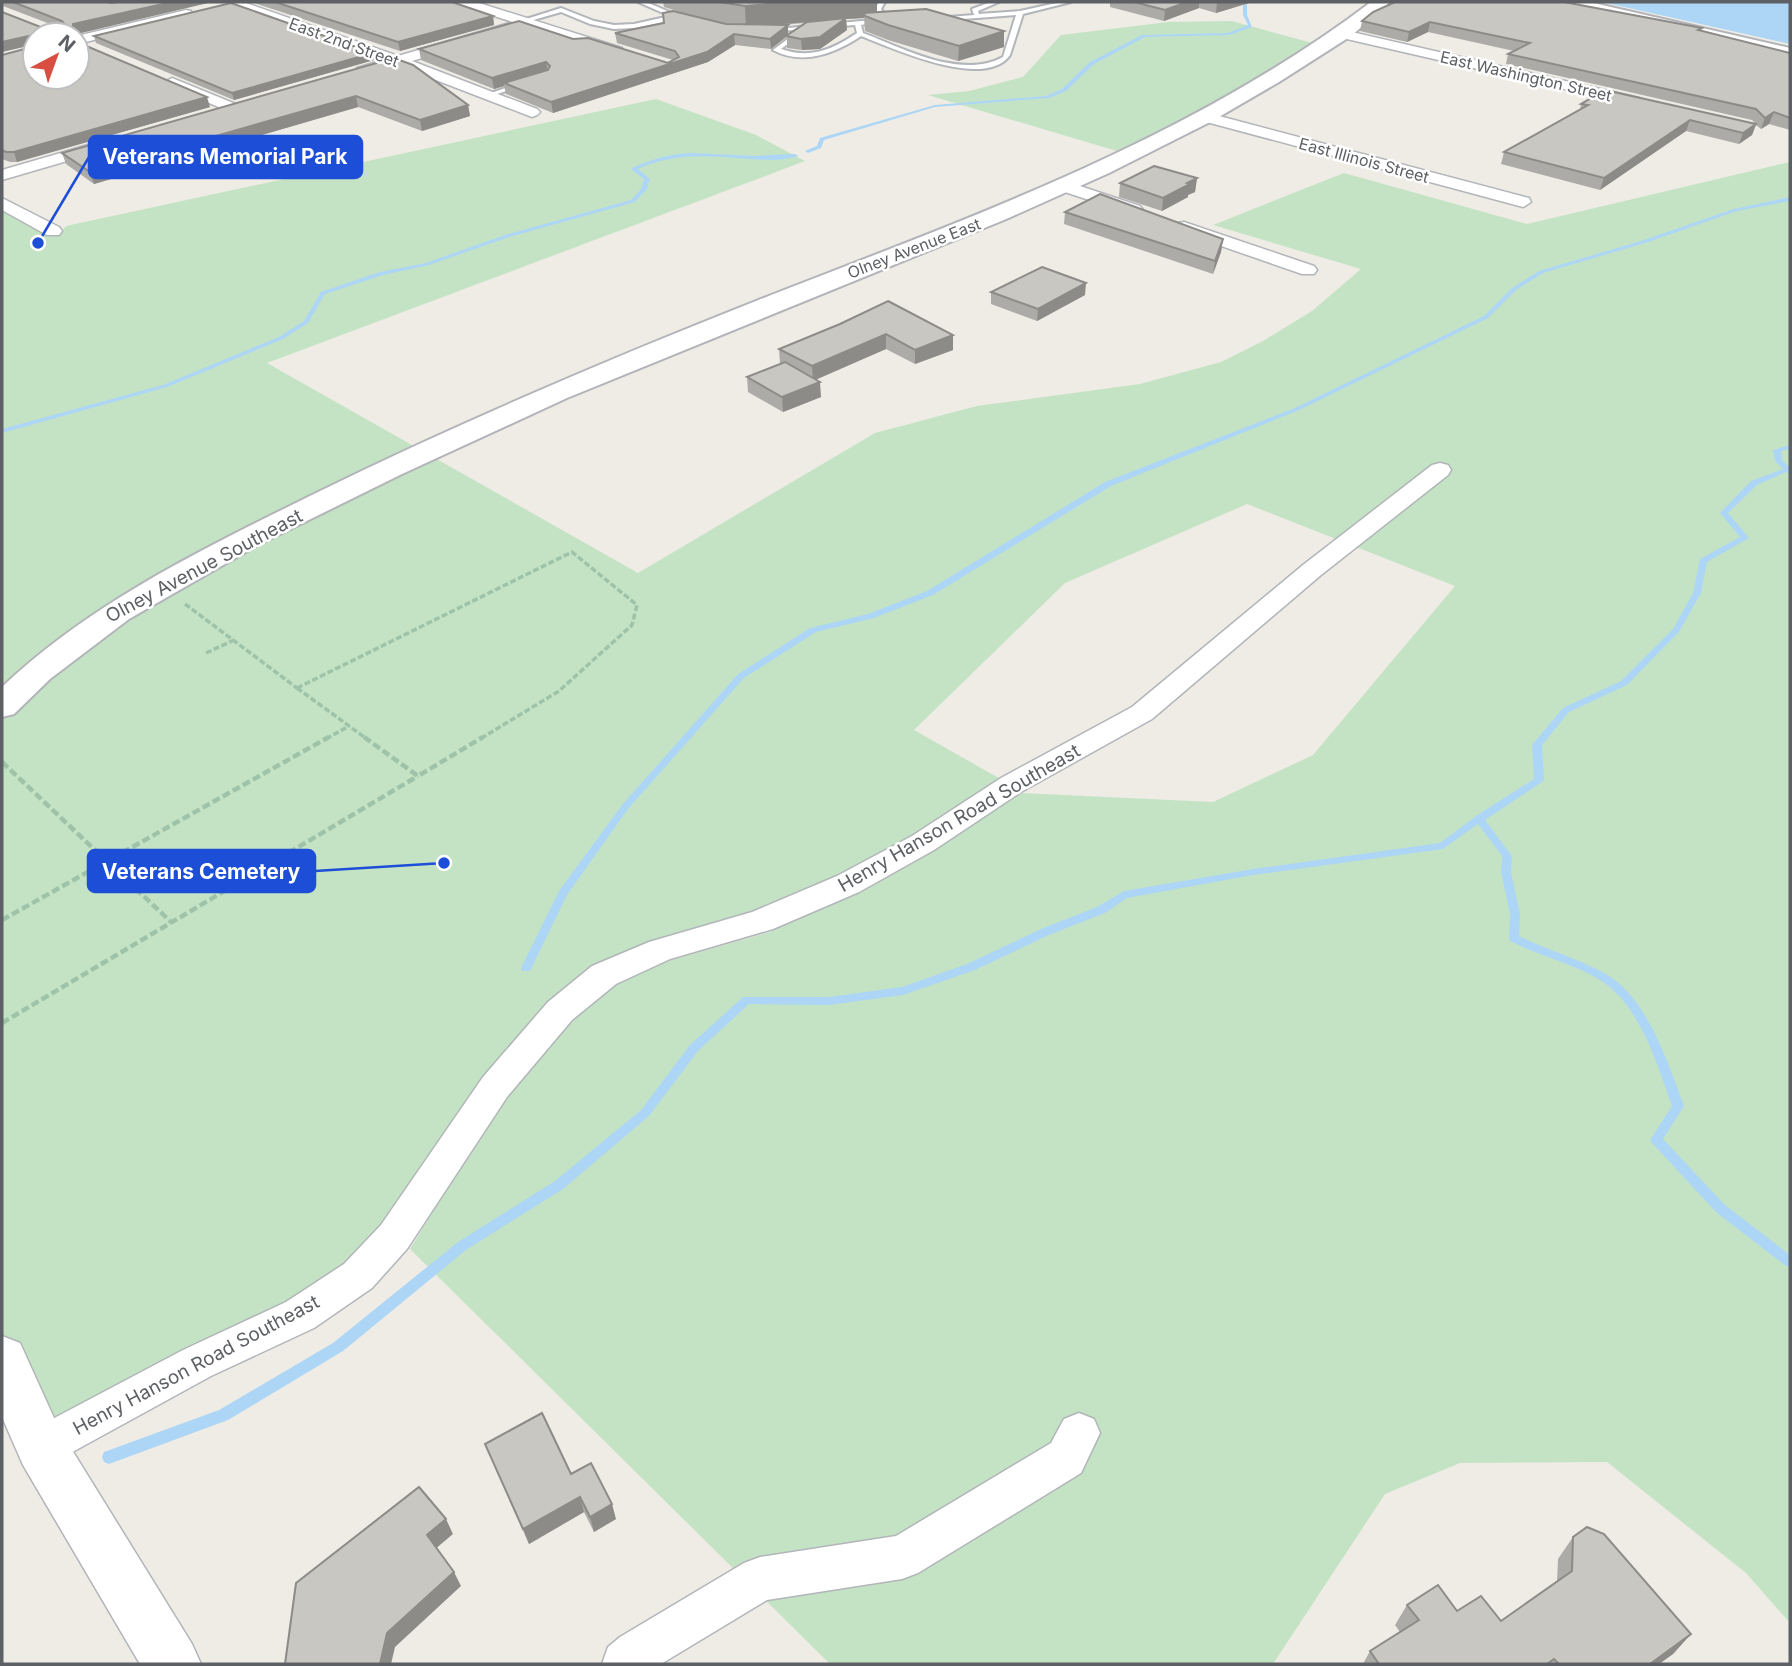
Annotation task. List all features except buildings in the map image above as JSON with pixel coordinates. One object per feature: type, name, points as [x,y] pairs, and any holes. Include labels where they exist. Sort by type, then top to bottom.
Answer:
[{"type":"main road","name":"Olney Avenue East","points":[[424,452],[656,349],[1065,186],[1204,117],[1343,33],[1382,2]]},
{"type":"main road","points":[[1567,2],[1730,37],[1790,53]]},
{"type":"main road","name":"Olney Avenue Southeast","points":[[2,706],[47,663],[89,629],[159,585],[424,452]]},
{"type":"street","points":[[464,2],[631,55]]},
{"type":"street","name":"East 2nd Street","points":[[231,3],[397,60],[532,112]]},
{"type":"street","points":[[91,38],[195,12]]},
{"type":"street","points":[[346,75],[525,22]]},
{"type":"street","name":"East Washington Street","points":[[1343,33],[1659,107]]},
{"type":"street","points":[[91,47],[101,52]]},
{"type":"street","points":[[161,78],[239,106],[207,115]]},
{"type":"street","name":"East Illinois Street","points":[[1204,117],[1523,202]]},
{"type":"street","points":[[2,175],[117,141]]},
{"type":"street","points":[[1065,186],[1308,270]]},
{"type":"street","points":[[2,203],[53,231]]},
{"type":"street","name":"Henry Hanson Road Southeast","points":[[41,1447],[197,1363],[300,1315],[358,1276],[394,1237],[495,1087],[560,1011],[604,975],[660,950],[762,920],[848,884],[923,843],[1011,785],[1142,713],[1312,570],[1440,470]]},
{"type":"street","points":[[2,1359],[41,1447],[172,1664]]},
{"type":"street","points":[[625,1664],[636,1653],[760,1579],[902,1557],[1066,1458],[1079,1433]]},
{"type":"lane","points":[[559,2],[562,10]]},
{"type":"lane","points":[[641,2],[688,19]]},
{"type":"lane","points":[[882,2],[878,9],[886,20]]},
{"type":"lane","points":[[978,18],[974,10],[996,2]]},
{"type":"lane","points":[[925,19],[978,18],[1020,13],[1068,2]]},
{"type":"lane","points":[[525,22],[562,10],[592,23],[614,27],[634,26],[676,16]]},
{"type":"lane","points":[[860,34],[934,60],[959,66],[982,67],[999,63],[1007,56],[1020,13]]},
{"type":"lane","points":[[758,32],[899,20]]},
{"type":"lane","points":[[858,23],[860,34]]},
{"type":"lane","points":[[807,27],[776,50],[787,54],[823,54],[837,50],[860,34]]},
{"type":"lane","points":[[488,95],[534,81]]},
{"type":"path","points":[[2,1023],[559,691],[632,625],[637,605],[572,552],[298,688]]},
{"type":"path","points":[[159,585],[418,776]]},
{"type":"path","points":[[206,653],[234,640]]},
{"type":"path","points":[[2,920],[349,726]]},
{"type":"path","points":[[2,762],[172,922]]},
{"type":"green space","points":[[1232,21],[1316,44],[1193,114],[1117,151],[928,95],[969,91],[1023,77],[1061,35],[1168,22]]},
{"type":"green space","points":[[656,99],[756,135],[805,161],[267,363],[638,573],[875,433],[977,406],[1140,384],[1221,362],[1263,341],[1312,311],[1361,269],[1213,225],[1344,173],[1527,224],[1790,162],[1790,1623],[1746,1573],[1607,1462],[1460,1463],[1385,1494],[1273,1664],[830,1664],[410,1249],[524,1072],[611,982],[657,964],[770,932],[942,844],[1020,793],[1213,802],[1313,755],[1455,586],[1247,504],[1065,583],[914,730],[1011,785],[891,860],[828,894],[762,921],[640,957],[603,976],[577,996],[529,1044],[465,1128],[396,1231],[359,1275],[304,1312],[160,1382],[41,1447],[2,1359],[2,203],[59,235],[66,226]]},
{"type":"water","points":[[1602,2],[1790,2],[1790,44]]},
{"type":"waterway","points":[[808,151],[819,147],[822,139],[935,106],[1047,97],[1064,90],[1092,63],[1144,36],[1229,34],[1250,26],[1245,15],[1245,2]]},
{"type":"waterway","points":[[2,431],[165,386],[281,338],[306,322],[323,293],[382,273],[427,264],[507,236],[633,201],[644,189],[647,179],[634,169],[652,160],[692,154],[775,158],[795,156]]},
{"type":"waterway","points":[[526,968],[563,894],[625,807],[741,676],[813,630],[871,616],[930,593],[1108,484],[1297,409],[1486,317],[1514,289],[1541,272],[1643,242],[1736,210],[1790,199]]},
{"type":"waterway","points":[[1790,447],[1777,450],[1779,461],[1790,472]]},
{"type":"waterway","points":[[1480,819],[1539,780],[1537,745],[1566,710],[1624,683],[1676,630],[1697,593],[1703,561],[1745,538],[1724,513],[1754,483],[1786,470]]},
{"type":"waterway","points":[[109,1457],[223,1415],[338,1347],[462,1246],[559,1185],[645,1113],[694,1048],[747,1000],[829,1001],[903,991],[971,967],[1045,932],[1101,910],[1124,895],[1253,872],[1443,846],[1480,819]]},
{"type":"waterway","points":[[1480,819],[1507,856],[1506,872],[1515,914],[1514,938],[1603,977],[1616,986],[1628,1000],[1649,1034],[1678,1106],[1656,1140],[1721,1209],[1790,1262]]},
{"type":"place","name":"Veterans Memorial Park","points":[[38,243]]},
{"type":"place","name":"Veterans Cemetery","points":[[444,863]]}]
